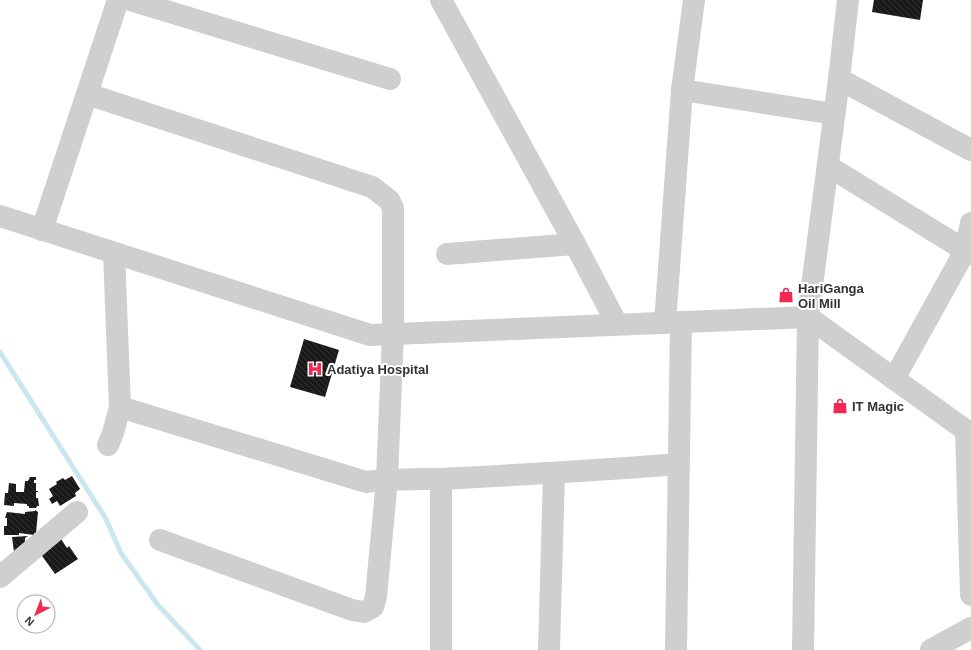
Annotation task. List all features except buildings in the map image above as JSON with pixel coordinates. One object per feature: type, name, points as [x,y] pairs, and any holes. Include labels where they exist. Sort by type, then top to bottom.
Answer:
[{"type":"street","points":[[42,230],[118,0]]},
{"type":"street","points":[[130,0],[390,79]]},
{"type":"street","points":[[441,0],[575,244],[617,324]]},
{"type":"street","points":[[676,650],[679,464],[673,322],[682,90],[694,0]]},
{"type":"street","points":[[803,650],[808,316],[848,0]]},
{"type":"street","points":[[839,79],[971,150]]},
{"type":"street","points":[[682,90],[834,114]]},
{"type":"street","points":[[87,94],[372,187],[389,200],[392,208],[393,334],[387,479],[376,597],[373,607],[364,612],[352,610],[160,540]]},
{"type":"street","points":[[828,166],[968,253]]},
{"type":"street","points":[[0,216],[370,335],[808,316],[969,432],[971,595]]},
{"type":"street","points":[[894,379],[968,253],[971,223]]},
{"type":"street","points":[[447,254],[575,244]]},
{"type":"street","points":[[108,446],[120,406],[114,253]]},
{"type":"street","points":[[120,406],[366,482],[387,479],[441,479],[554,473],[679,464]]},
{"type":"street","points":[[549,650],[554,473]]},
{"type":"street","points":[[441,479],[441,650]]},
{"type":"street","points":[[0,577],[77,512]]},
{"type":"street","points":[[930,650],[971,628]]},
{"type":"waterway","points":[[0,352],[106,519],[121,553],[158,605],[200,650]]},
{"type":"place","name":"HariGanga Oil Mill","points":[[786,295]]},
{"type":"place","name":"Adatiya Hospital","points":[[315,369]]},
{"type":"place","name":"IT Magic","points":[[840,406]]}]
